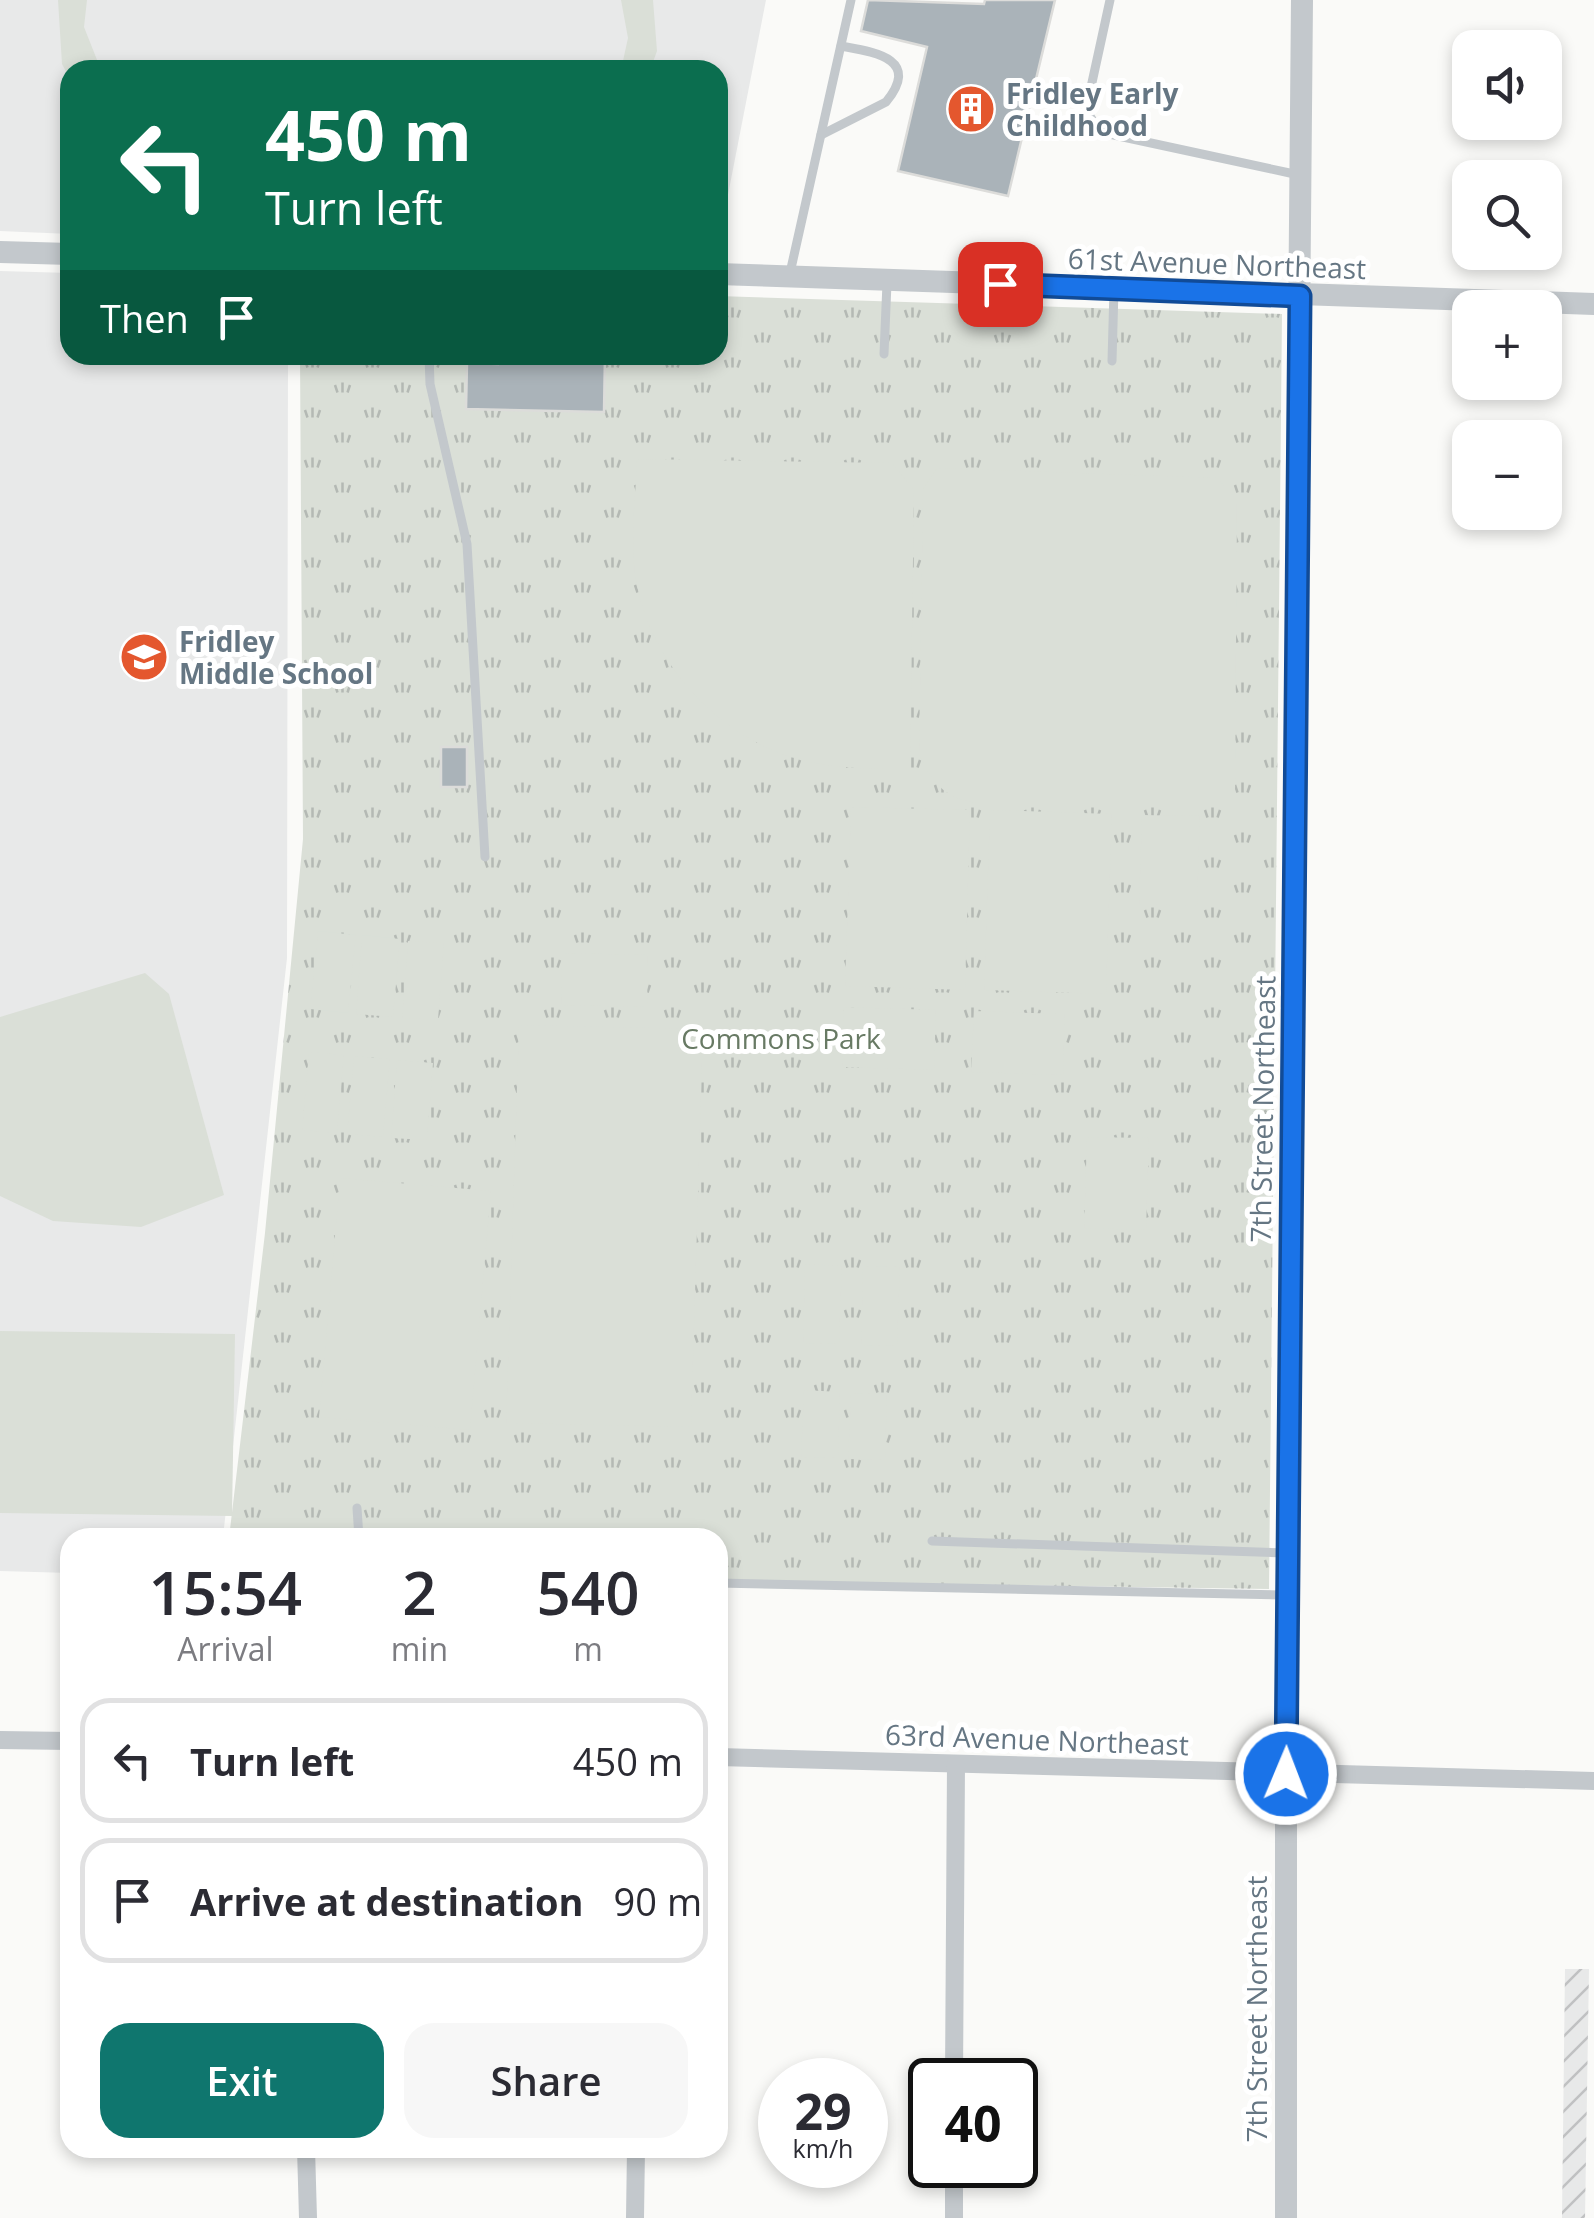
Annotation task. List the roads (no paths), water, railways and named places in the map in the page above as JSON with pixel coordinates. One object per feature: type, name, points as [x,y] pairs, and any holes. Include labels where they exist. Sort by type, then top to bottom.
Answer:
[{"type":"street","name":"7th Street Northeast","points":[[1286,2218],[1286,1774],[1302,0]]},
{"type":"street","points":[[0,252],[60,254]]},
{"type":"street","name":"61st Avenue Northeast","points":[[728,274],[1594,304]]},
{"type":"street","points":[[0,1740],[60,1741]]},
{"type":"street","name":"63rd Avenue Northeast","points":[[728,1758],[1594,1780]]},
{"type":"street","points":[[954,2058],[956,1764]]},
{"type":"street","points":[[306,2158],[308,2218]]},
{"type":"street","points":[[635,2218],[636,2158]]},
{"type":"street","points":[[954,2188],[954,2218]]},
{"type":"lane","points":[[790,276],[851,0]]},
{"type":"lane","points":[[1110,0],[1086,110],[1100,132],[1301,175]]},
{"type":"lane","points":[[821,135],[886,102],[894,93],[898,72],[894,61],[882,54],[841,46]]},
{"type":"lane","points":[[884,354],[887,280]]},
{"type":"lane","points":[[1112,362],[1114,289]]},
{"type":"lane","points":[[429,365],[430,384],[467,544],[485,857]]},
{"type":"lane","points":[[357,1508],[358,1528]]},
{"type":"lane","points":[[932,1542],[1288,1554]]},
{"type":"lane","points":[[728,1583],[1288,1595]]},
{"type":"place","name":"Fridley Early Childhood","points":[[971,109]]},
{"type":"place","name":"Fridley Middle School","points":[[144,657]]},
{"type":"park label","name":"Commons Park","points":[[781,1038]]}]
